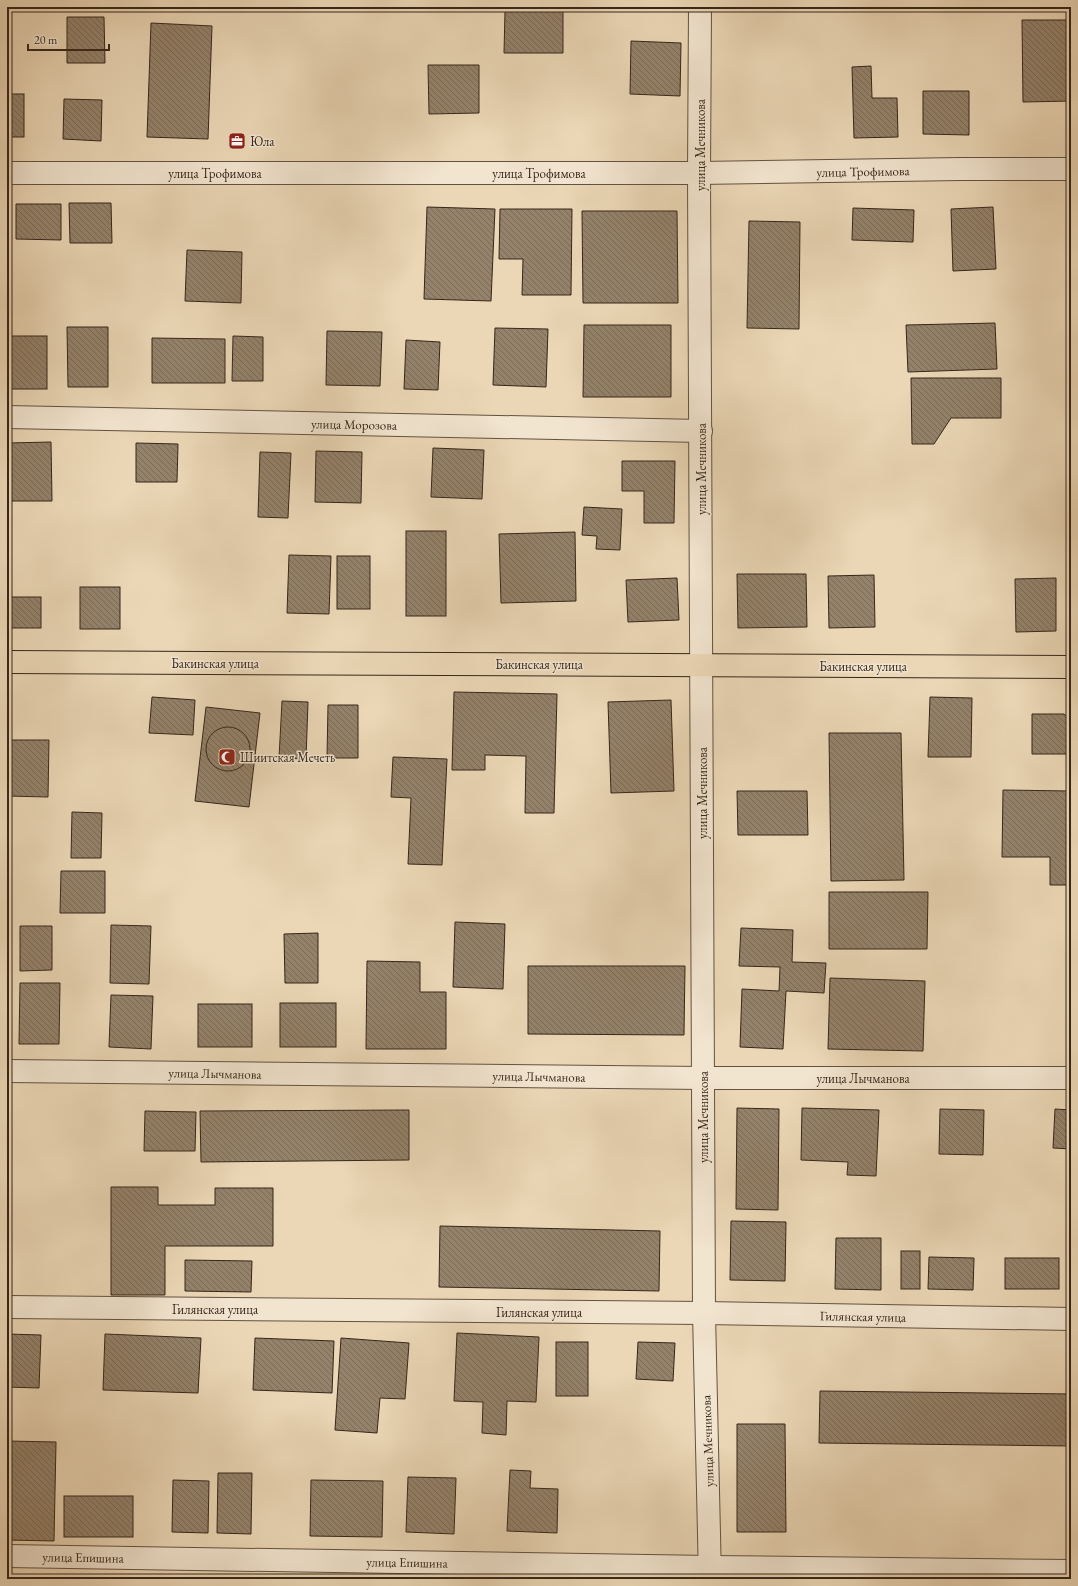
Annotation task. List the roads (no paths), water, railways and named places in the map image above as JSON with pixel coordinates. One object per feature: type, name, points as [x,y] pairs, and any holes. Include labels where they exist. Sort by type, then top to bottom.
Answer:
[{"type":"main road","name":"Бакинская улица","points":[[7,662],[1071,667]]},
{"type":"street","name":"улица Мечникова","points":[[700,7],[699,173],[704,1313],[711,1573]]},
{"type":"street","name":"улица Трофимова","points":[[7,173],[699,173],[1071,169]]},
{"type":"street","name":"улица Морозова","points":[[7,417],[701,431]]},
{"type":"street","name":"улица Лычманова","points":[[7,1071],[703,1078],[1071,1078]]},
{"type":"street","name":"Гилянская улица","points":[[7,1307],[704,1313],[1071,1319]]},
{"type":"street","name":"улица Епишина","points":[[7,1556],[711,1573],[1071,1571]]},
{"type":"place","name":"Юла","points":[[237,141]]},
{"type":"place","name":"Шиитская Мечеть","points":[[227,757]]}]
